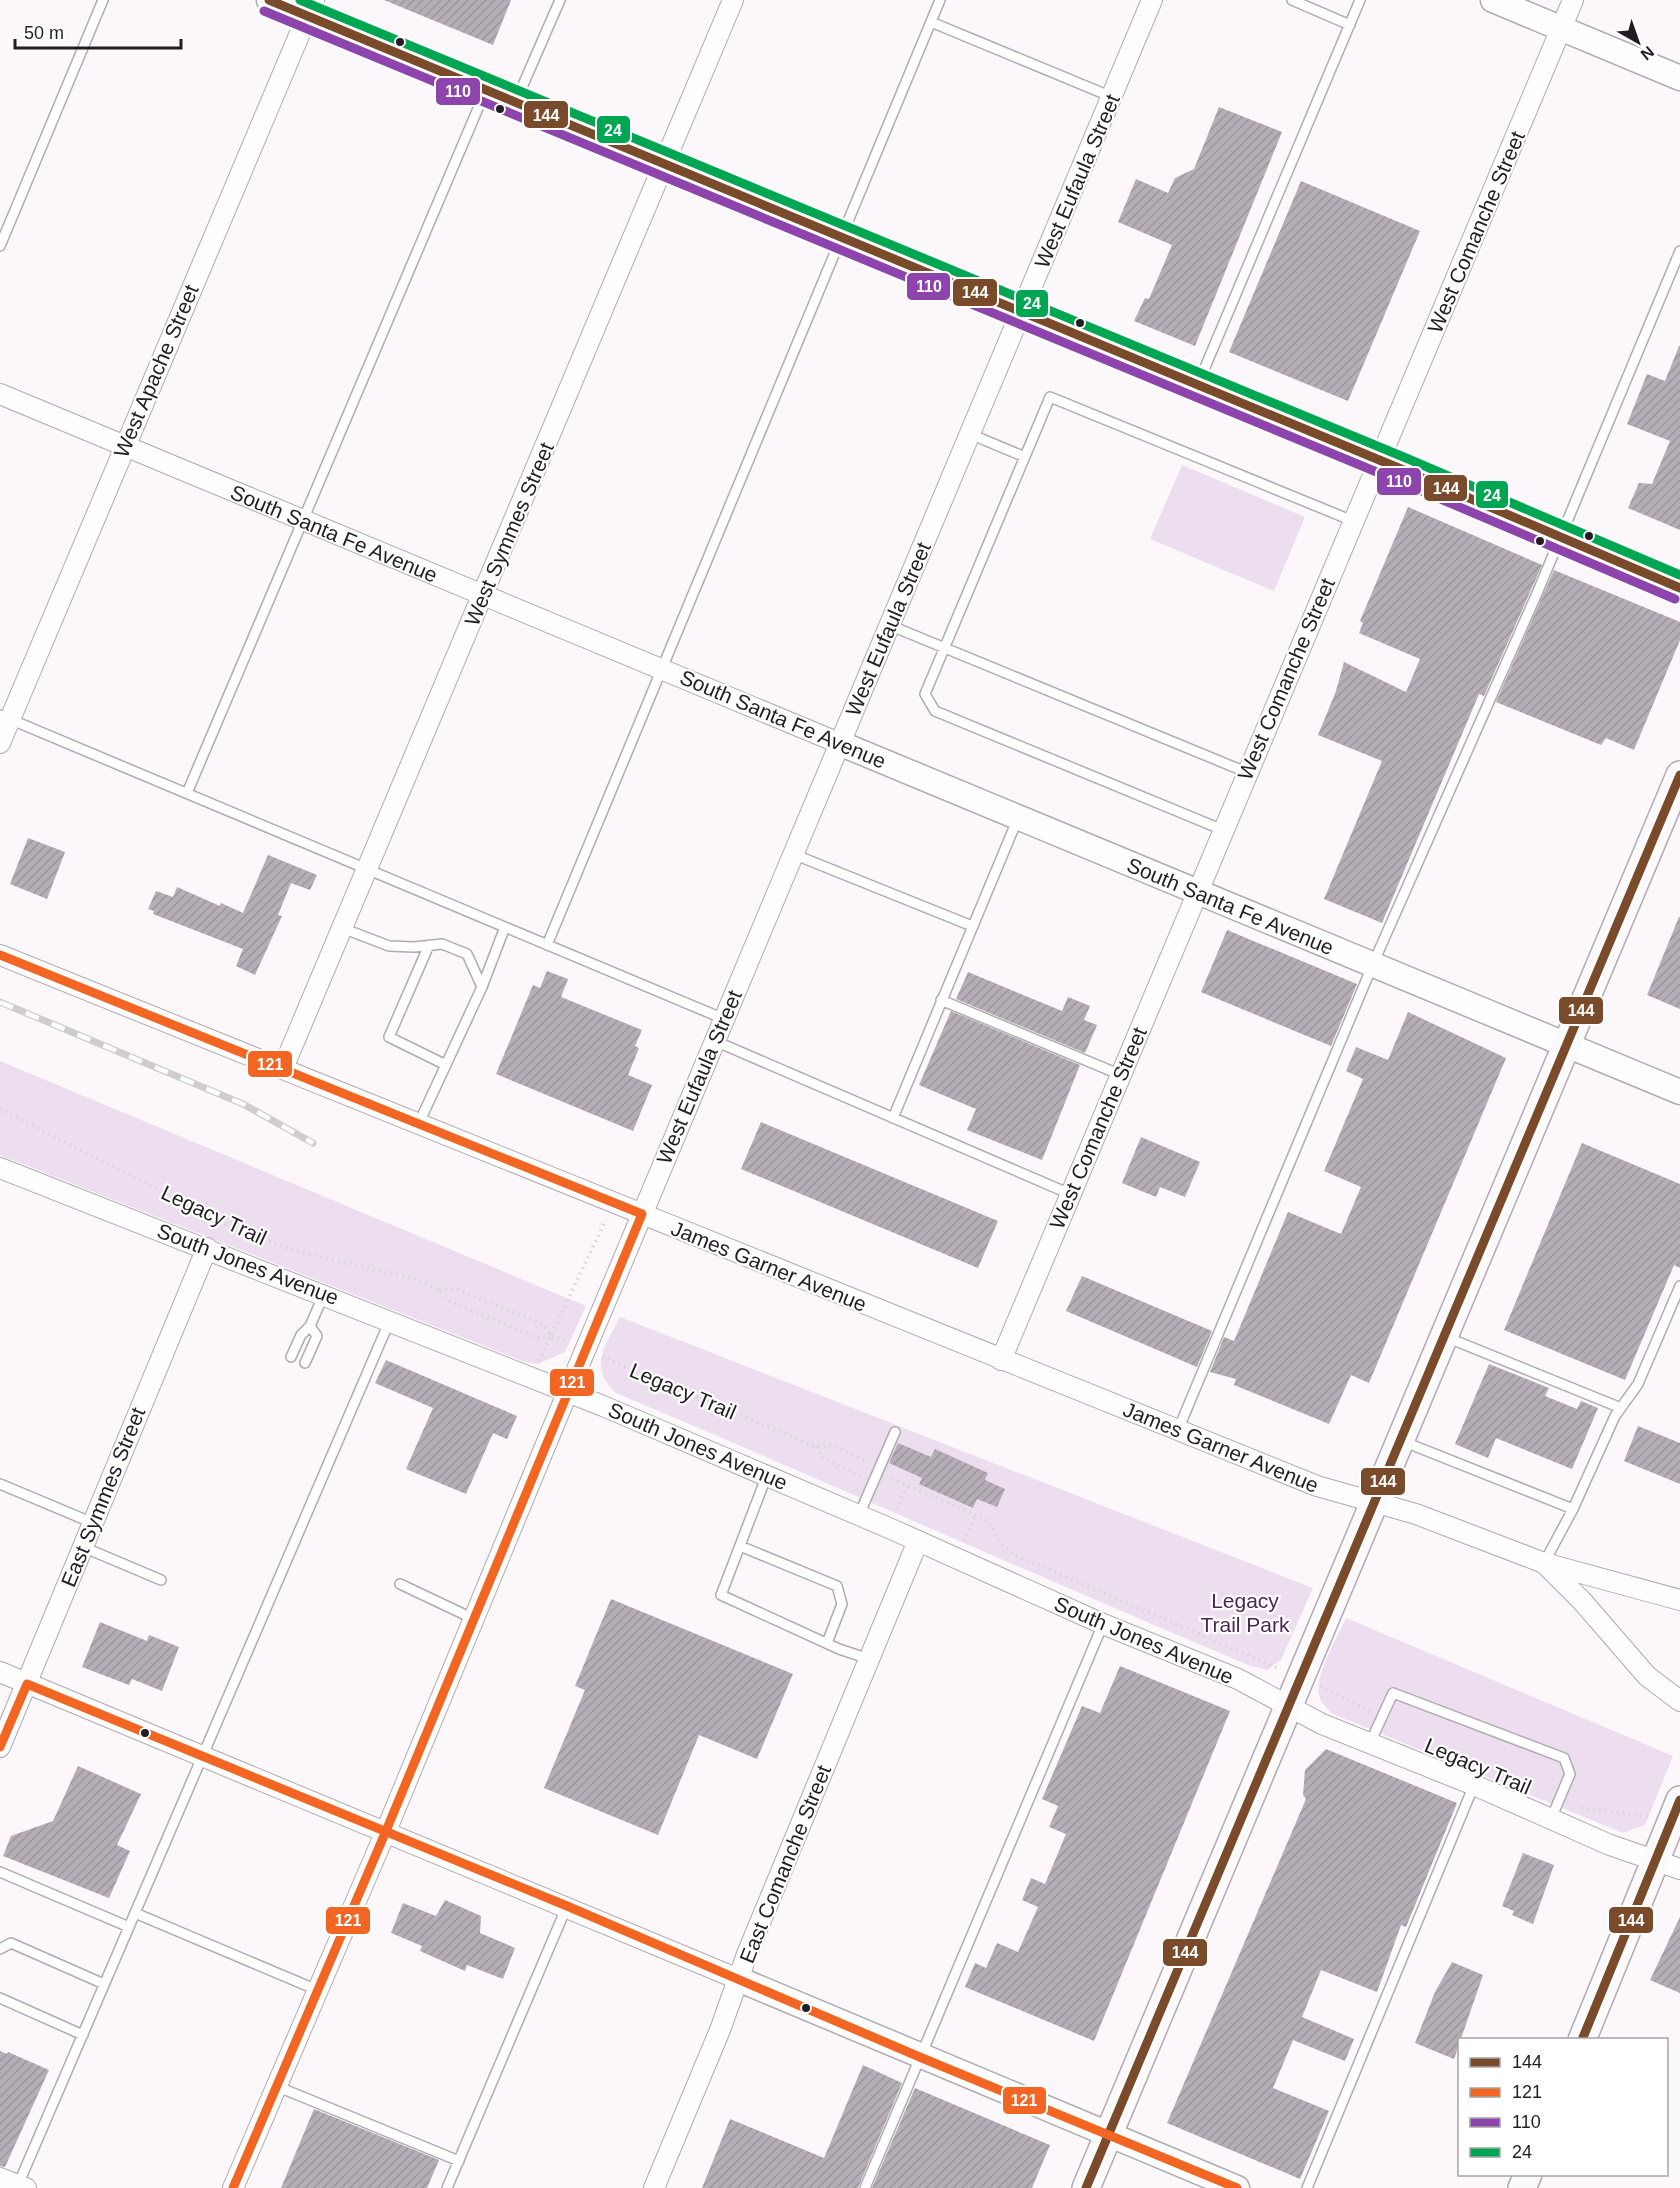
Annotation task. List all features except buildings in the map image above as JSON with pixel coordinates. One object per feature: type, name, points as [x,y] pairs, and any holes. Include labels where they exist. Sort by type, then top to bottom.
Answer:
[{"type":"main road","points":[[1086,2188],[1680,775]]},
{"type":"main road","points":[[1583,2038],[1680,1800]]},
{"type":"street","points":[[269,0],[310,8],[486,90],[1379,459],[1680,588]]},
{"type":"street","name":"West Symmes Street","points":[[283,1068],[733,0]]},
{"type":"street","name":"West Eufaula Street","points":[[233,2188],[386,1832],[585,1350],[1152,0]]},
{"type":"street","points":[[1494,0],[1680,78]]},
{"type":"street","name":"West Comanche Street","points":[[1001,1360],[1246,772],[1573,0]]},
{"type":"street","name":"West Apache Street","points":[[3,730],[310,8]]},
{"type":"street","name":"South Santa Fe Avenue","points":[[0,394],[484,593],[1018,818],[1680,1092]]},
{"type":"street","name":"James Garner Avenue","points":[[0,955],[1317,1486],[1416,1514],[1544,1563],[1680,1600]]},
{"type":"street","name":"South Jones Avenue","points":[[0,1168],[568,1391],[859,1515],[1103,1624],[1238,1679],[1322,1724],[1474,1785],[1610,1845],[1680,1869]]},
{"type":"street","name":"East Symmes Street","points":[[0,1747],[207,1248]]},
{"type":"street","name":"East Comanche Street","points":[[654,2188],[918,1541]]},
{"type":"street","name":"James Garner Avenue","points":[[1544,1563],[1582,1600],[1647,1676],[1680,1701]]},
{"type":"street","points":[[0,1672],[567,1906],[922,2058],[1237,2188]]},
{"type":"lane","points":[[0,246],[5,222],[103,0]]},
{"type":"lane","points":[[516,101],[560,0]]},
{"type":"lane","points":[[547,945],[940,0]]},
{"type":"lane","points":[[1292,0],[1350,25]]},
{"type":"lane","points":[[1198,384],[1360,0]]},
{"type":"lane","points":[[931,22],[1112,97]]},
{"type":"lane","points":[[188,793],[486,90]]},
{"type":"lane","points":[[1178,1430],[1373,964],[1560,537],[1680,251]]},
{"type":"lane","points":[[1223,830],[935,711],[925,694],[944,648],[1050,397],[1353,521]]},
{"type":"lane","points":[[970,434],[1025,457]]},
{"type":"lane","points":[[890,625],[1246,772]]},
{"type":"lane","points":[[3,730],[188,793],[724,1019]]},
{"type":"lane","points":[[893,1118],[1018,818]]},
{"type":"lane","points":[[793,854],[972,926]]},
{"type":"lane","points":[[418,1125],[482,987],[505,927]]},
{"type":"lane","points":[[342,928],[388,946],[442,944],[467,954],[482,987]]},
{"type":"lane","points":[[429,945],[389,1037],[446,1065]]},
{"type":"lane","points":[[941,1000],[1121,1075]]},
{"type":"lane","points":[[715,1041],[1070,1194]]},
{"type":"lane","points":[[1544,1563],[1573,1509],[1621,1408],[1638,1384],[1680,1286]]},
{"type":"lane","points":[[291,1357],[301,1335],[310,1326],[324,1294]]},
{"type":"lane","points":[[14,2184],[129,1927],[390,1320]]},
{"type":"lane","points":[[305,1363],[317,1336],[310,1326]]},
{"type":"lane","points":[[1444,1336],[1621,1408]]},
{"type":"lane","points":[[859,1515],[894,1432]]},
{"type":"lane","points":[[1400,1440],[1573,1509]]},
{"type":"lane","points":[[767,1475],[721,1595],[826,1643],[868,1659]]},
{"type":"lane","points":[[0,1484],[93,1523]]},
{"type":"lane","points":[[740,1546],[837,1586],[842,1596],[842,1604],[826,1643]]},
{"type":"lane","points":[[83,1547],[161,1580]]},
{"type":"lane","points":[[400,1584],[474,1619]]},
{"type":"lane","points":[[865,2188],[922,2058],[1103,1624]]},
{"type":"lane","points":[[1370,1743],[1393,1693],[1564,1758],[1570,1774],[1557,1800],[1551,1819]]},
{"type":"lane","points":[[1307,2188],[1474,1785]]},
{"type":"lane","points":[[0,1872],[129,1927]]},
{"type":"lane","points":[[447,2188],[567,1906]]},
{"type":"lane","points":[[135,1913],[317,1990]]},
{"type":"lane","points":[[0,1949],[11,1943],[104,1984]]},
{"type":"lane","points":[[0,1998],[82,2035]]},
{"type":"lane","points":[[276,2086],[459,2161]]},
{"type":"path","name":"Legacy Trail","points":[[0,1109],[225,1224],[292,1250],[418,1280],[439,1290],[452,1302],[473,1311],[538,1338],[550,1335]]},
{"type":"path","points":[[539,1361],[606,1218]]},
{"type":"path","name":"Legacy Trail","points":[[439,1290],[458,1290],[543,1324],[550,1335],[816,1447],[830,1444],[868,1461],[877,1473],[860,1476],[823,1459],[816,1447]]},
{"type":"path","points":[[877,1473],[987,1520],[1000,1542],[1012,1554],[1272,1665]]},
{"type":"path","points":[[896,1510],[907,1485]]},
{"type":"path","points":[[963,1543],[975,1515]]},
{"type":"path","points":[[1319,1685],[1380,1718]]},
{"type":"path","name":"Legacy Trail","points":[[1557,1800],[1572,1807],[1648,1816]]},
{"type":"green space","points":[[1182,465],[1305,517],[1274,591],[1150,539]]},
{"type":"green space","points":[[0,1061],[586,1306],[565,1352],[538,1364],[525,1362],[0,1155]]},
{"type":"green space","name":"Legacy Trail Park","points":[[620,1317],[1313,1588],[1281,1660],[1267,1670],[1251,1666],[616,1393],[603,1374],[601,1365],[605,1347]]},
{"type":"green space","name":"Legacy Trail Park","points":[[1346,1618],[1673,1756],[1645,1825],[1623,1833],[1333,1714],[1324,1705],[1319,1695],[1320,1677]]},
{"type":"railway","points":[[0,1002],[243,1104],[313,1143]]},
{"type":"transit line","name":"144","points":[[269,0],[1401,469],[1680,588]]},
{"type":"transit line","name":"24","points":[[300,0],[1406,458],[1680,575]]},
{"type":"transit line","name":"110","points":[[264,11],[1396,480],[1675,599]]},
{"type":"transit line","name":"144","points":[[1086,2188],[1680,775]]},
{"type":"transit line","name":"121","points":[[0,955],[642,1214],[386,1831],[233,2188]]},
{"type":"transit line","name":"121","points":[[0,1747],[27,1684],[567,1906],[922,2058],[1237,2188]]},
{"type":"transit line","name":"144","points":[[1583,2038],[1680,1800]]}]
